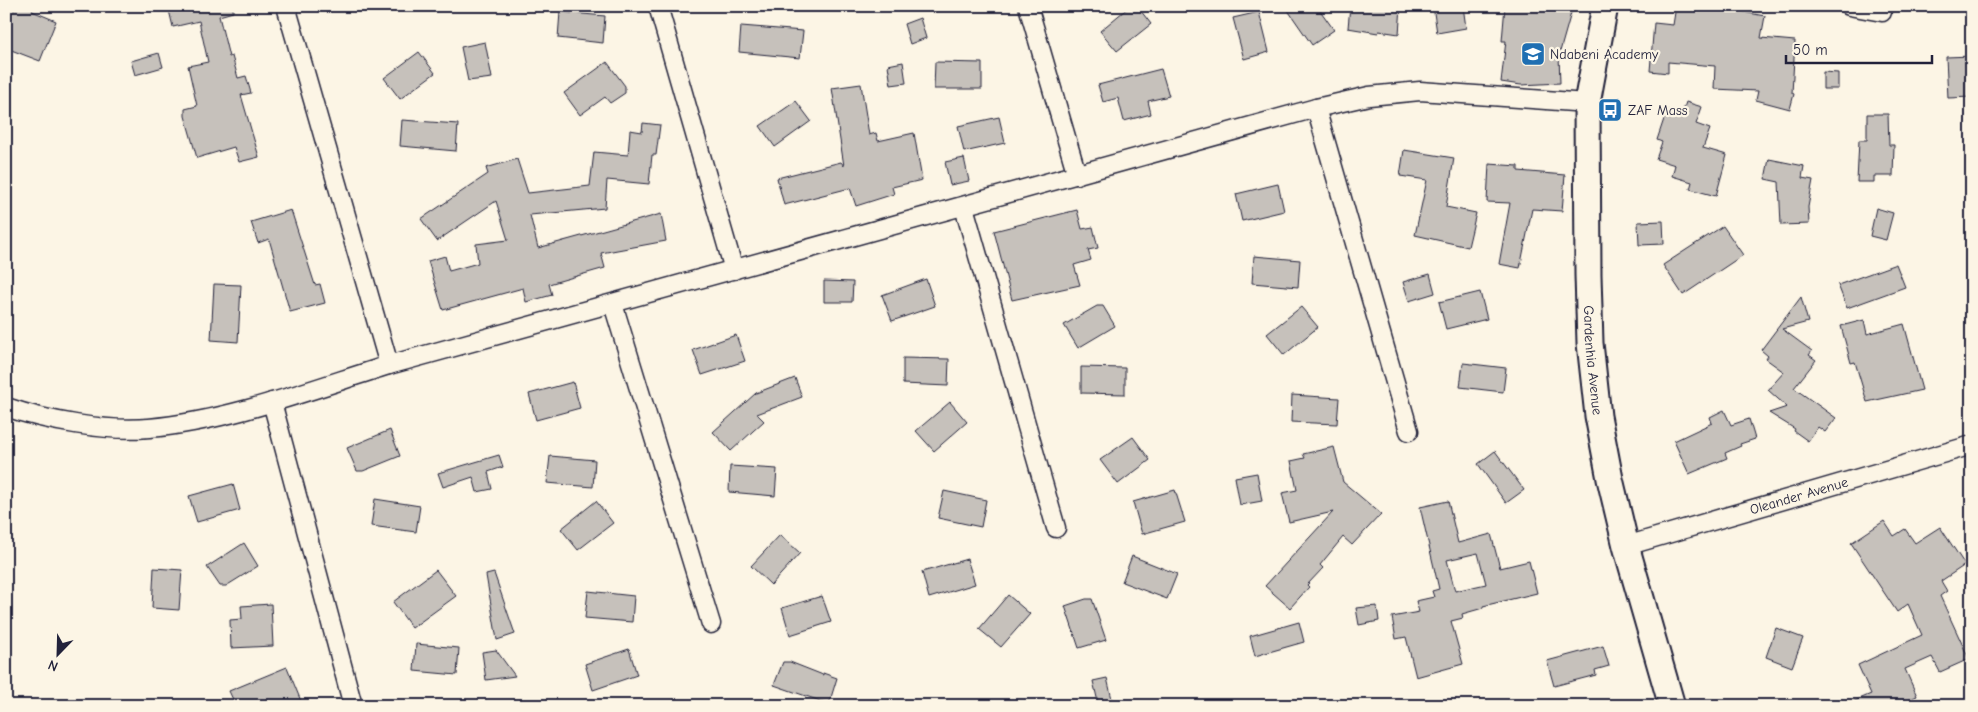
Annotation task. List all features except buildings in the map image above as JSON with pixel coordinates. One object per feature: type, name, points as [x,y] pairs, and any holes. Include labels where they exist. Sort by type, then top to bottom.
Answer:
[{"type":"main road","name":"Gardenhia Avenue","points":[[1606,6],[1587,103],[1590,344],[1598,416],[1610,479],[1626,546],[1672,706]]},
{"type":"street","points":[[286,6],[388,365]]},
{"type":"street","points":[[658,6],[734,270]]},
{"type":"street","points":[[1028,6],[1077,175]]},
{"type":"street","points":[[1849,6],[1882,12]]},
{"type":"street","points":[[6,407],[97,428],[148,428],[187,423],[272,402],[388,365],[1316,108],[1369,96],[1420,91],[1587,103]]},
{"type":"street","points":[[1316,108],[1410,431]]},
{"type":"street","points":[[964,207],[1056,528]]},
{"type":"street","points":[[612,304],[711,624]]},
{"type":"street","points":[[272,402],[353,706]]},
{"type":"street","name":"Oleander Avenue","points":[[1626,546],[1972,444]]},
{"type":"place","name":"Ndabeni Academy","points":[[1533,54]]},
{"type":"place","name":"ZAF Mass","points":[[1610,110]]}]
